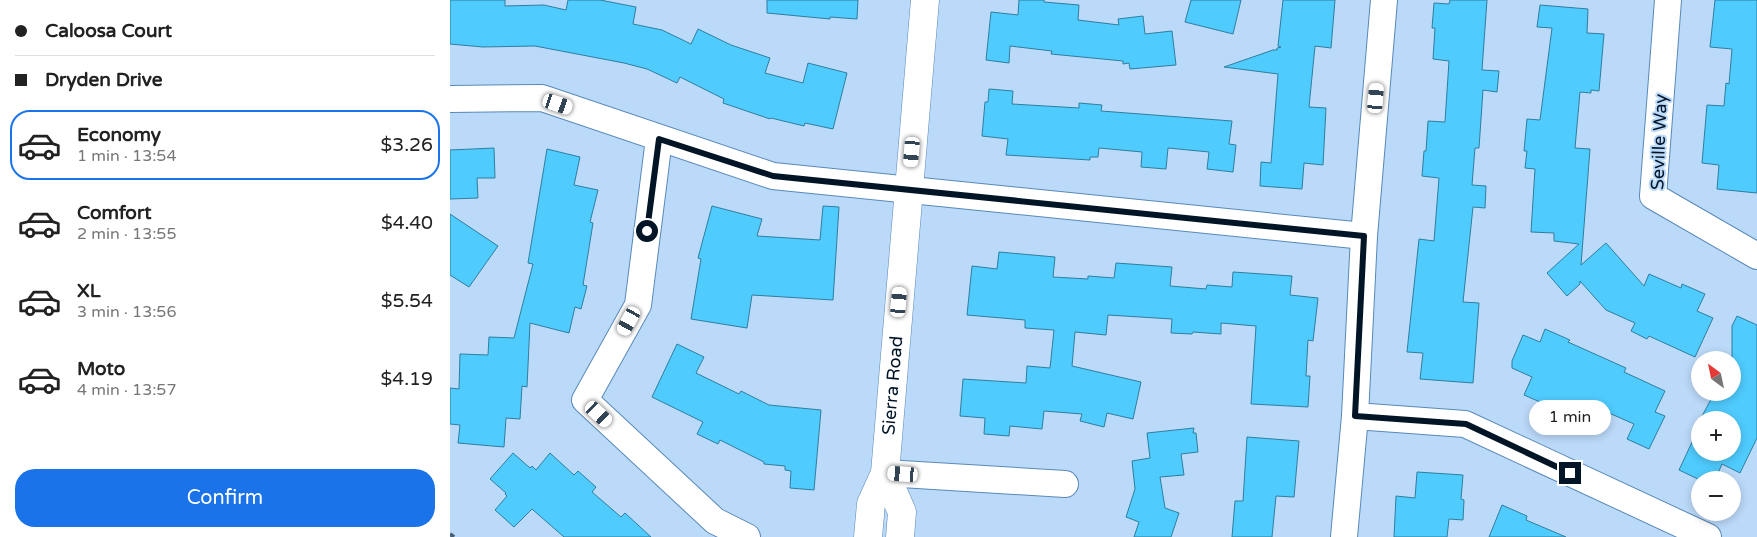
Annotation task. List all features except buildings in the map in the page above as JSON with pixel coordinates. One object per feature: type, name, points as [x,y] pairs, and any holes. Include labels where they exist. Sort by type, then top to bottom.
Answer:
[{"type":"main road","name":"Sierra Road","points":[[868,537],[871,504],[885,473],[925,0]]},
{"type":"main road","name":"Sierra Road","points":[[885,473],[902,512],[900,537]]},
{"type":"street","points":[[1344,537],[1355,416],[1364,236],[1384,0]]},
{"type":"street","name":"Seville Way","points":[[1668,0],[1653,196],[1757,256]]},
{"type":"street","points":[[450,99],[542,98],[773,176],[1364,236]]},
{"type":"street","points":[[659,139],[638,305],[585,400],[715,521],[747,537]]},
{"type":"street","points":[[1355,416],[1466,424],[1708,537]]},
{"type":"street","points":[[885,473],[1065,484]]},
{"type":"railway","points":[[450,534],[454,537]]},
{"type":"route","points":[[647,231],[659,139],[773,176],[1364,236],[1355,416],[1466,424],[1570,473]]}]
